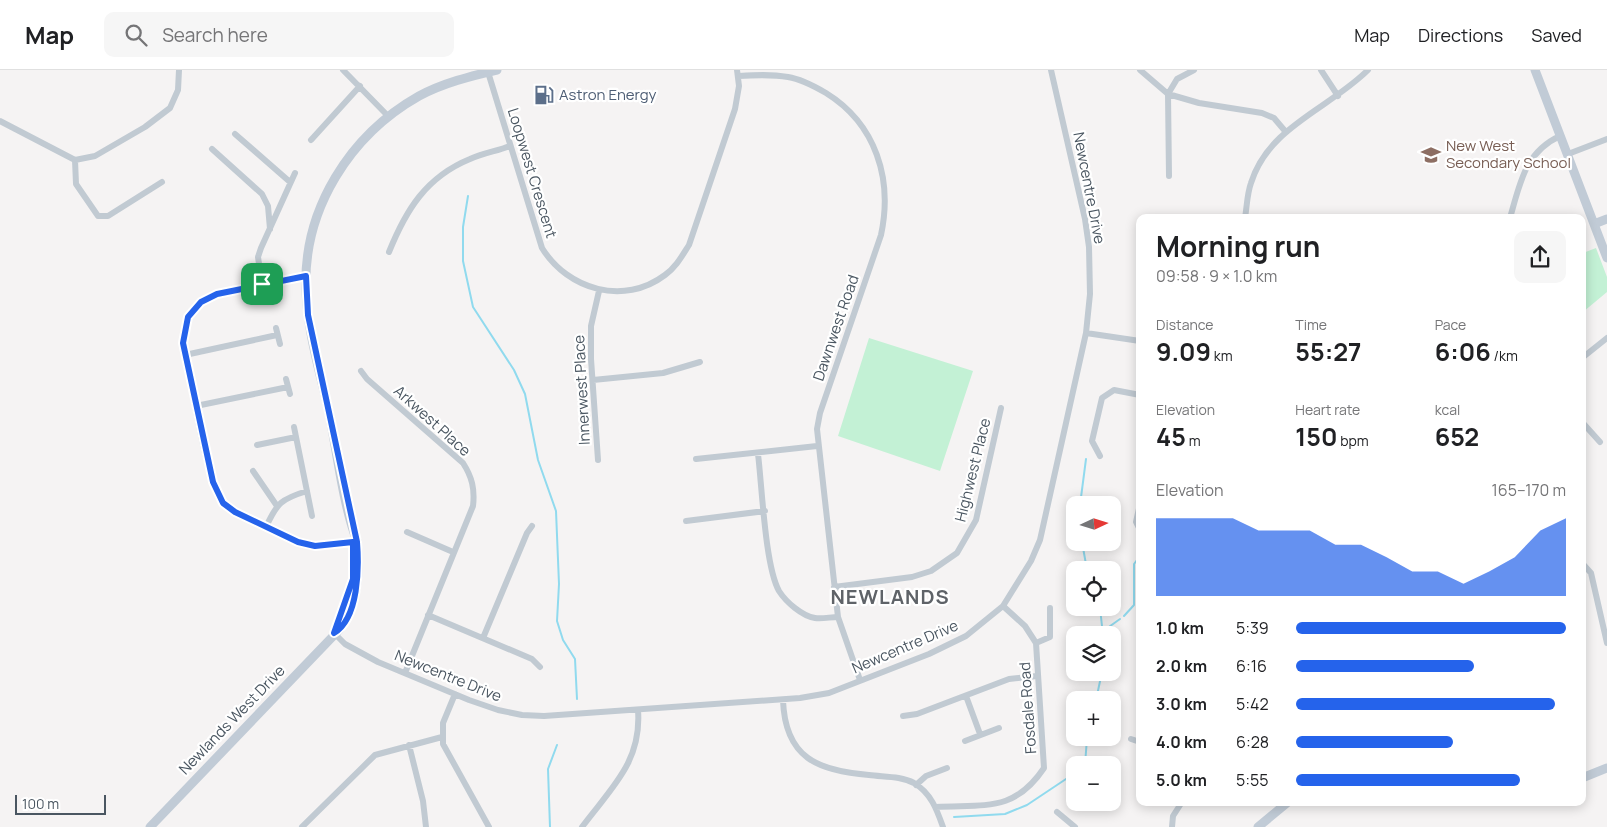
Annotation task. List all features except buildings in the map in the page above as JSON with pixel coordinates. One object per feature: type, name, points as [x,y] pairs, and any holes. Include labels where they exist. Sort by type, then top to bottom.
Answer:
[{"type":"street","points":[[0,121],[75,160],[103,153],[164,114],[170,108],[178,90],[179,70]]},
{"type":"street","points":[[343,70],[388,116]]},
{"type":"street","name":"Newcentre Drive","points":[[334,633],[350,648],[405,673],[498,710],[528,715],[783,700],[828,693],[929,654],[966,636],[1003,606],[1026,570],[1040,540],[1086,333],[1090,294],[1087,234],[1081,199],[1051,70]]},
{"type":"street","points":[[1140,70],[1168,94],[1199,103],[1262,113],[1274,118],[1285,131]]},
{"type":"street","points":[[1169,176],[1168,94],[1177,80],[1194,70]]},
{"type":"street","points":[[1321,70],[1338,96]]},
{"type":"street","points":[[1246,214],[1251,183],[1264,156],[1285,131],[1351,87],[1368,70]]},
{"type":"street","points":[[1535,70],[1607,258]]},
{"type":"street","name":"Newlands West Drive","points":[[150,827],[334,633],[353,579],[354,532],[308,315],[306,276],[314,224],[332,182],[356,147],[388,116],[433,89],[493,71]]},
{"type":"street","name":"Loopwest Crescent","points":[[493,71],[510,146],[536,231],[548,258],[569,278],[599,290],[620,291],[638,288],[665,275],[677,264],[689,245],[733,114],[737,98],[738,73]]},
{"type":"street","name":"Dawnwest Road","points":[[738,73],[789,77],[814,86],[837,100],[855,116],[866,131],[878,153],[883,172],[886,215],[881,235],[820,413],[817,446],[838,617],[860,680]]},
{"type":"street","points":[[311,140],[360,86]]},
{"type":"street","points":[[235,134],[290,182]]},
{"type":"street","points":[[1511,214],[1522,173],[1529,161],[1544,145],[1560,136]]},
{"type":"street","points":[[1568,154],[1607,139]]},
{"type":"street","points":[[389,252],[411,205],[428,185],[452,167],[472,158],[510,146]]},
{"type":"street","points":[[212,149],[262,194],[268,206],[270,229]]},
{"type":"street","points":[[75,160],[76,184],[98,216],[108,216],[162,182]]},
{"type":"street","points":[[262,284],[258,257],[295,173]]},
{"type":"street","points":[[1594,224],[1607,219]]},
{"type":"street","points":[[306,276],[217,294],[197,305],[185,324],[183,337],[185,355],[213,482],[219,498],[235,512],[266,528],[307,545],[355,542]]},
{"type":"street","name":"Innerwest Place","points":[[598,460],[591,326],[599,290]]},
{"type":"street","points":[[276,328],[280,344]]},
{"type":"street","points":[[1086,333],[1136,340]]},
{"type":"street","points":[[185,355],[277,335]]},
{"type":"street","points":[[1586,355],[1607,338]]},
{"type":"street","points":[[594,380],[663,373],[700,362]]},
{"type":"street","name":"Arkwest Place","points":[[361,371],[367,379],[463,464],[469,472],[474,488],[473,506],[405,673]]},
{"type":"street","points":[[196,406],[289,391],[286,380]]},
{"type":"street","points":[[1100,456],[1092,441],[1102,398],[1114,390],[1136,394]]},
{"type":"street","name":"Highwest Place","points":[[834,587],[912,577],[931,571],[958,553],[976,520],[1001,408]]},
{"type":"street","points":[[1586,426],[1600,442]]},
{"type":"street","points":[[294,427],[312,516]]},
{"type":"street","points":[[257,445],[296,437]]},
{"type":"street","points":[[696,459],[758,454],[817,446]]},
{"type":"street","points":[[758,454],[774,576],[783,596],[809,616],[817,618],[838,617]]},
{"type":"street","points":[[253,471],[276,506]]},
{"type":"street","points":[[266,528],[276,506],[283,499],[307,491]]},
{"type":"street","points":[[686,521],[765,511]]},
{"type":"street","points":[[483,638],[526,532],[532,526]]},
{"type":"street","points":[[407,532],[453,552]]},
{"type":"street","points":[[1586,567],[1591,573],[1607,643]]},
{"type":"street","name":"Fosdale Road","points":[[936,807],[1006,802],[1016,797],[1036,781],[1044,768],[1036,644],[1025,626],[1003,606]]},
{"type":"street","name":"Fosdale Road","points":[[1036,644],[1047,640],[1051,635],[1050,608]]},
{"type":"street","points":[[428,615],[532,659],[540,667]]},
{"type":"street","points":[[903,716],[917,714],[1009,679],[1037,676]]},
{"type":"street","points":[[455,694],[443,723],[442,737],[449,757],[489,827]]},
{"type":"street","points":[[966,696],[980,734]]},
{"type":"street","points":[[783,700],[786,726],[791,738],[803,753],[818,766],[845,774],[899,778],[916,785],[936,807],[943,827]]},
{"type":"street","points":[[582,827],[623,774],[631,760],[638,736],[638,710]]},
{"type":"street","points":[[965,741],[998,728]]},
{"type":"street","points":[[302,827],[369,759],[383,752],[442,737]]},
{"type":"street","points":[[1131,738],[1136,740]]},
{"type":"street","points":[[409,746],[425,808],[426,827]]},
{"type":"street","points":[[916,785],[926,776],[947,768]]},
{"type":"street","points":[[1586,776],[1607,768]]},
{"type":"street","points":[[1172,827],[1173,816],[1179,806]]},
{"type":"street","points":[[1258,827],[1283,806]]},
{"type":"street","points":[[1057,812],[1075,827]]},
{"type":"green space","points":[[1596,248],[1607,277],[1607,292],[1586,310],[1586,252]]},
{"type":"green space","points":[[869,338],[973,371],[940,471],[838,436]]},
{"type":"waterway","points":[[468,196],[463,227],[463,261],[473,307],[514,370],[525,394],[538,460],[556,511],[559,584],[557,621],[563,640],[575,659],[577,699]]},
{"type":"waterway","points":[[1081,496],[1086,459]]},
{"type":"waterway","points":[[1084,551],[1085,561]]},
{"type":"waterway","points":[[1124,616],[1134,605],[1134,564],[1136,561]]},
{"type":"waterway","points":[[1101,616],[1102,626]]},
{"type":"waterway","points":[[1110,626],[1120,619]]},
{"type":"waterway","points":[[1098,691],[1100,681]]},
{"type":"waterway","points":[[550,827],[548,769],[557,745]]},
{"type":"waterway","points":[[1086,746],[1086,756]]},
{"type":"waterway","points":[[954,817],[1005,814],[1027,805],[1066,779]]},
{"type":"place","name":"Astron Energy","points":[[544,95]]},
{"type":"place","name":"New West Secondary School","points":[[1431,155]]},
{"type":"district","name":"NEWLANDS","points":[[890,597]]},
{"type":"route","points":[[306,276],[308,315],[357,542],[359,563],[358,578],[351,607],[339,630],[334,633],[353,579],[353,542],[324,546],[307,545],[266,528],[235,512],[223,503],[213,482],[185,355],[183,343],[185,324],[197,305],[204,299],[217,294],[262,284],[306,276]]}]
